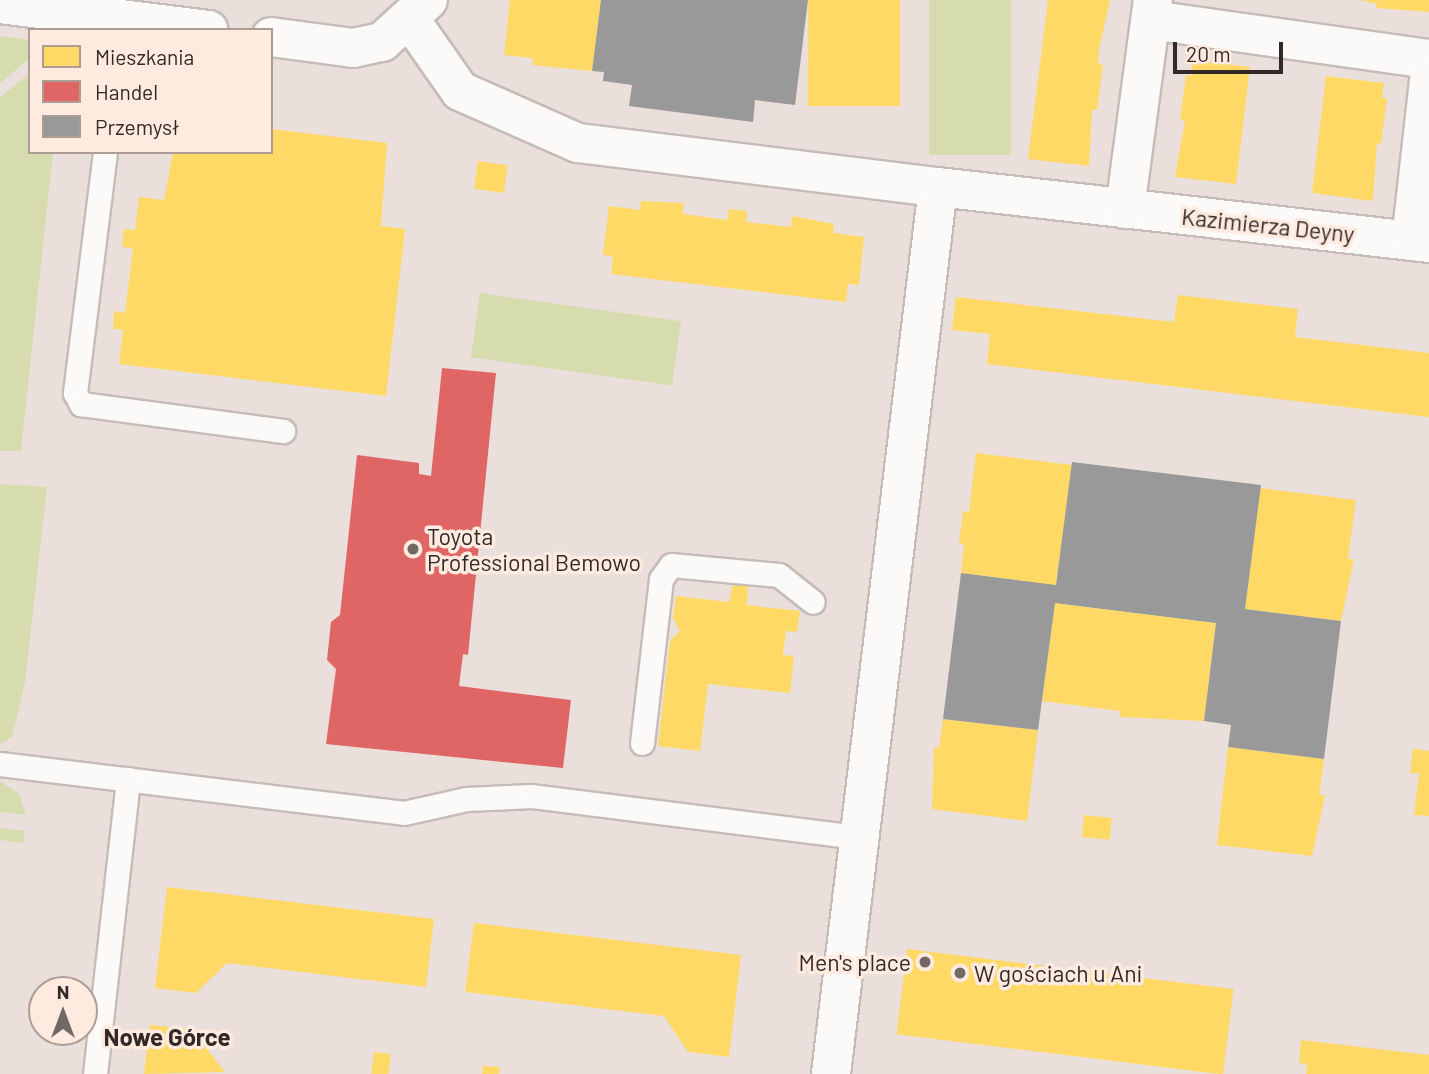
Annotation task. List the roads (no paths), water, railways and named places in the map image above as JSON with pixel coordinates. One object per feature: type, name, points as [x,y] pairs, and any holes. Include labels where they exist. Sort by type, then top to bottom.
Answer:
[{"type":"street","points":[[0,4],[121,24],[179,28]]},
{"type":"street","points":[[273,37],[353,48],[382,43],[419,10]]},
{"type":"street","name":"Kazimierza Deyny","points":[[419,10],[460,91],[578,143],[1420,242],[1429,81]]},
{"type":"street","points":[[1125,209],[1152,10],[1429,59]]},
{"type":"street","points":[[831,1074],[938,187]]},
{"type":"lane","points":[[105,154],[75,393],[81,404],[283,431]]},
{"type":"lane","points":[[642,743],[661,579],[671,565],[779,575],[813,602]]},
{"type":"lane","points":[[0,764],[404,813],[467,799],[532,796],[858,837]]},
{"type":"lane","points":[[95,1074],[128,779]]},
{"type":"place","name":"Toyota Professional Bemowo","points":[[413,549]]},
{"type":"place","name":"Men's place","points":[[925,962]]},
{"type":"place","name":"W gościach u Ani","points":[[960,973]]},
{"type":"district","name":"Nowe Górce","points":[[167,1037]]}]
